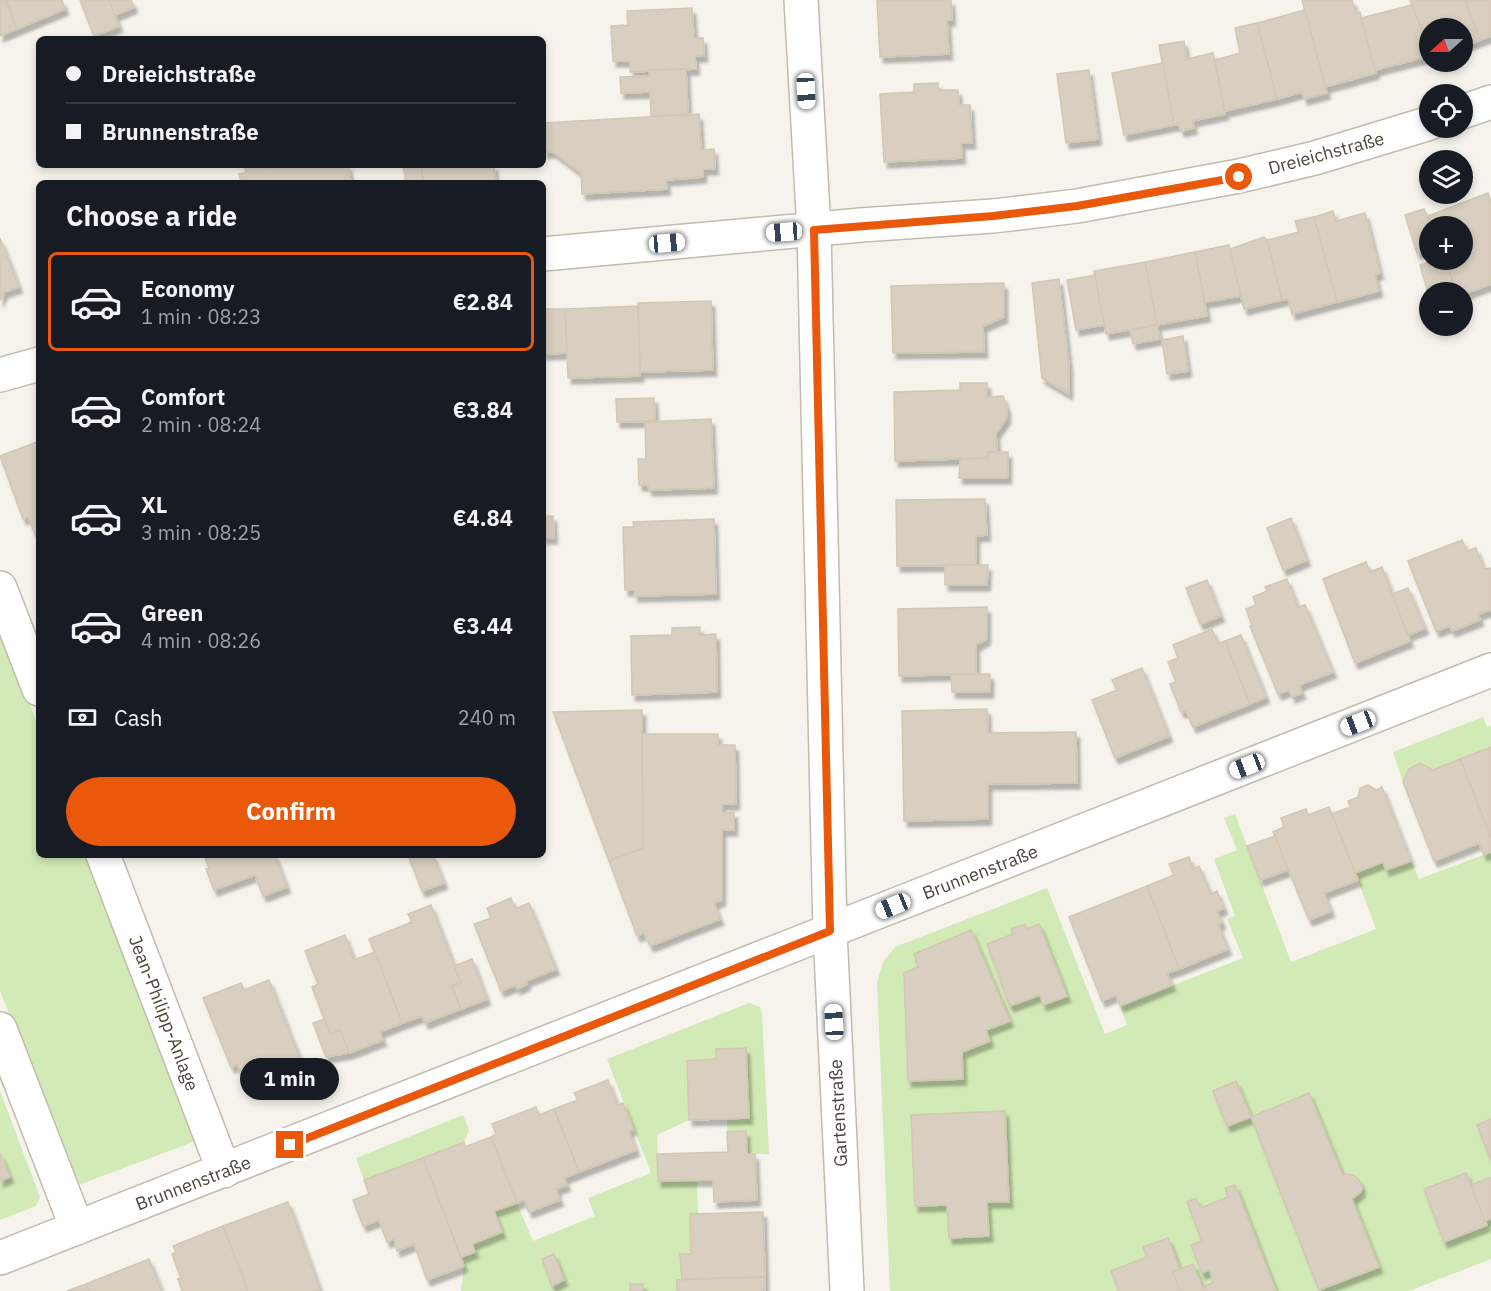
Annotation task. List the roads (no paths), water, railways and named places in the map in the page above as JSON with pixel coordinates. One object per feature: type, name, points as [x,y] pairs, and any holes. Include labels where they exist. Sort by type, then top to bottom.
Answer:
[{"type":"street","name":"Gartenstraße","points":[[801,0],[814,230],[830,931],[847,1291]]},
{"type":"street","points":[[1473,108],[1491,102]]},
{"type":"street","name":"Dreieichstraße","points":[[546,254],[993,216],[1077,206],[1239,177],[1315,158],[1419,126]]},
{"type":"street","points":[[0,375],[36,365]]},
{"type":"street","points":[[0,588],[36,681]]},
{"type":"street","name":"Brunnenstraße","points":[[0,1258],[1491,670]]},
{"type":"street","name":"Jean-Philipp-Anlage","points":[[104,858],[224,1171]]},
{"type":"street","points":[[0,1029],[77,1228]]}]
